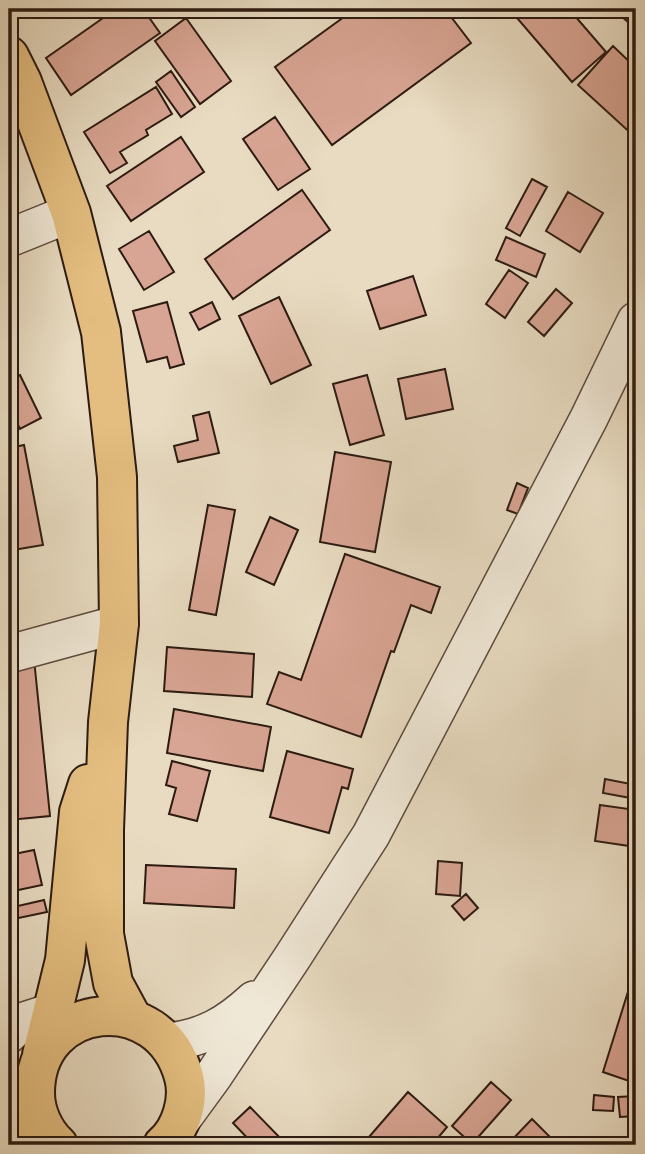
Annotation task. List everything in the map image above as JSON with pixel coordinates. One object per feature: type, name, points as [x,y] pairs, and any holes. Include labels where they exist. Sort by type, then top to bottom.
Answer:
[{"type":"main road","points":[[9,56],[22,82],[71,213],[101,332],[117,477],[119,624],[108,722],[104,934],[113,983],[132,1018]]},
{"type":"main road","points":[[58,1145],[41,1122],[35,1101],[38,1069],[65,960],[79,812],[108,722]]},
{"type":"main road","points":[[10,1134],[53,1040],[69,1027],[89,1018],[110,1015],[132,1018],[151,1027],[167,1042],[179,1060],[185,1081],[185,1102],[171,1134]]},
{"type":"street","points":[[9,238],[71,213]]},
{"type":"street","points":[[171,1134],[292,958],[383,812],[589,418],[636,321]]},
{"type":"street","points":[[9,654],[119,624]]},
{"type":"street","points":[[167,1042],[193,1039],[221,1025],[251,1002],[292,958]]},
{"type":"street","points":[[9,1034],[21,1022],[52,1012]]},
{"type":"building","points":[[116,9],[143,9],[160,33],[71,95],[46,58]]},
{"type":"building","points":[[355,9],[445,9],[471,43],[332,145],[275,67]]},
{"type":"building","points":[[569,9],[606,52],[572,82],[511,11]]},
{"type":"building","points":[[613,9],[636,9],[636,29]]},
{"type":"building","points":[[186,18],[231,81],[200,104],[155,41]]},
{"type":"building","points":[[613,46],[636,68],[636,138],[578,85]]},
{"type":"building","points":[[171,71],[195,107],[181,117],[156,82]]},
{"type":"building","points":[[156,87],[172,114],[146,130],[148,135],[120,152],[127,163],[110,173],[84,132]]},
{"type":"building","points":[[275,117],[310,169],[278,190],[243,139]]},
{"type":"building","points":[[181,137],[204,172],[131,221],[107,186]]},
{"type":"building","points":[[532,179],[547,187],[520,236],[506,228]]},
{"type":"building","points":[[302,190],[330,230],[233,299],[205,259]]},
{"type":"building","points":[[568,192],[603,213],[580,252],[546,231]]},
{"type":"building","points":[[149,231],[174,272],[144,290],[119,249]]},
{"type":"building","points":[[506,237],[545,254],[536,277],[496,260]]},
{"type":"building","points":[[509,270],[528,283],[505,318],[486,304]]},
{"type":"building","points":[[413,276],[426,315],[380,329],[367,291]]},
{"type":"building","points":[[556,289],[572,303],[544,336],[528,322]]},
{"type":"building","points":[[279,297],[311,365],[271,384],[239,316]]},
{"type":"building","points":[[167,302],[184,364],[170,368],[167,357],[147,362],[133,311]]},
{"type":"building","points":[[212,302],[220,319],[199,330],[190,313]]},
{"type":"building","points":[[445,369],[453,409],[406,419],[398,379]]},
{"type":"building","points":[[20,375],[41,418],[20,429],[9,407],[9,380]]},
{"type":"building","points":[[367,375],[384,435],[350,445],[333,384]]},
{"type":"building","points":[[209,412],[219,453],[178,462],[174,446],[198,440],[193,416]]},
{"type":"building","points":[[24,445],[43,545],[13,550],[9,527],[9,448]]},
{"type":"building","points":[[335,452],[391,462],[375,552],[320,542]]},
{"type":"building","points":[[517,483],[528,488],[518,514],[507,510]]},
{"type":"building","points":[[208,505],[235,510],[216,615],[189,610]]},
{"type":"building","points":[[270,517],[298,530],[274,585],[246,572]]},
{"type":"building","points":[[345,554],[440,587],[431,613],[411,605],[394,652],[391,651],[361,737],[267,704],[279,672],[301,680]]},
{"type":"building","points":[[167,647],[254,654],[252,697],[164,691]]},
{"type":"building","points":[[34,659],[50,816],[9,820],[9,662]]},
{"type":"building","points":[[174,709],[271,727],[263,771],[167,753]]},
{"type":"building","points":[[287,751],[353,769],[348,789],[342,787],[329,833],[270,817]]},
{"type":"building","points":[[172,761],[210,771],[197,821],[169,814],[176,788],[166,785]]},
{"type":"building","points":[[605,779],[636,785],[636,799],[603,793]]},
{"type":"building","points":[[600,805],[636,810],[636,847],[595,841]]},
{"type":"building","points":[[34,850],[42,885],[9,892],[9,855]]},
{"type":"building","points":[[438,861],[462,863],[460,896],[436,894]]},
{"type":"building","points":[[146,865],[236,869],[234,908],[144,903]]},
{"type":"building","points":[[466,894],[478,908],[464,920],[452,906]]},
{"type":"building","points":[[44,900],[47,912],[9,920],[9,908]]},
{"type":"building","points":[[636,966],[636,1068],[632,1082],[603,1072]]},
{"type":"building","points":[[491,1082],[511,1100],[472,1144],[452,1126]]},
{"type":"building","points":[[408,1092],[447,1127],[432,1145],[378,1145],[369,1137]]},
{"type":"building","points":[[594,1095],[614,1097],[613,1111],[593,1110]]},
{"type":"building","points":[[636,1096],[636,1116],[620,1117],[618,1097]]},
{"type":"building","points":[[250,1107],[287,1145],[254,1145],[233,1123]]},
{"type":"building","points":[[532,1119],[550,1137],[543,1145],[507,1145]]}]
